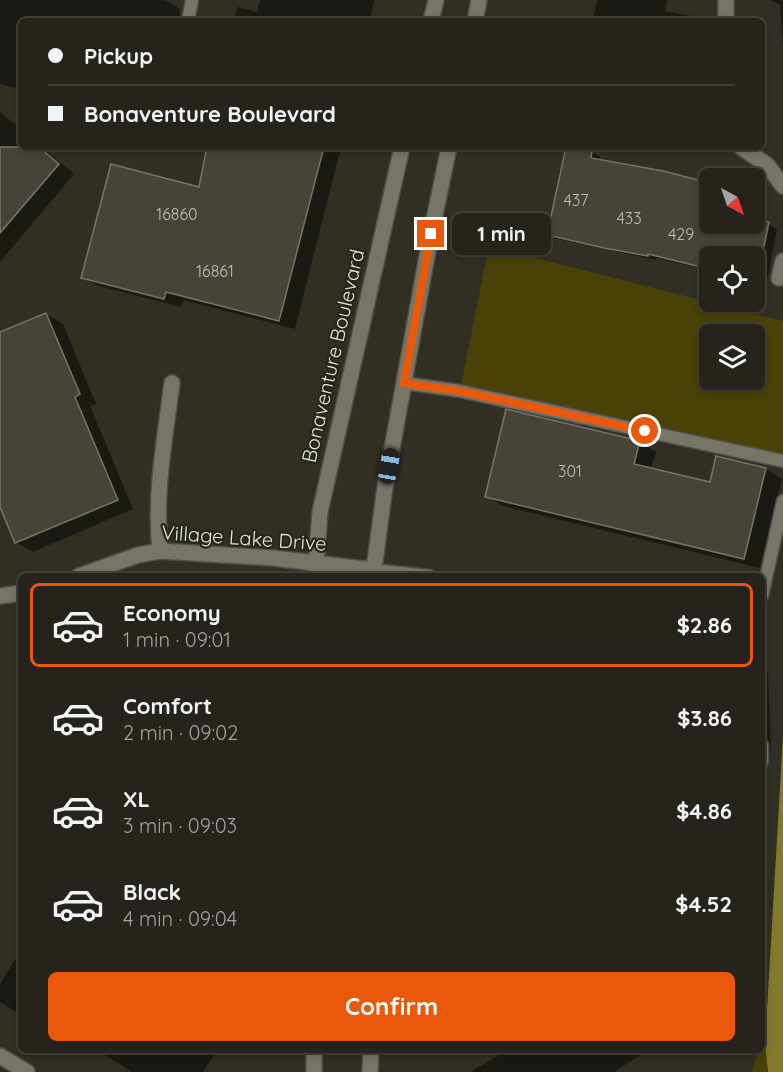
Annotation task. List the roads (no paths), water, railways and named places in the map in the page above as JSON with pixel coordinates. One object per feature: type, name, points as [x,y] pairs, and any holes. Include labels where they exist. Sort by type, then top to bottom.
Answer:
[{"type":"main road","points":[[432,18],[436,0]]},
{"type":"main road","points":[[476,18],[479,0]]},
{"type":"main road","points":[[726,0],[726,18]]},
{"type":"main road","name":"Bonaventure Boulevard","points":[[315,569],[320,512],[401,150]]},
{"type":"main road","points":[[373,573],[385,487],[448,150]]},
{"type":"main road","points":[[745,150],[767,165],[783,186]]},
{"type":"main road","points":[[779,278],[783,261]]},
{"type":"main road","points":[[160,551],[157,525],[158,499],[172,383]]},
{"type":"main road","name":"Village Lake Drive","points":[[87,573],[138,555],[160,551],[315,569],[373,573]]},
{"type":"main road","points":[[0,596],[18,594]]},
{"type":"main road","points":[[314,1053],[314,1072]]},
{"type":"main road","points":[[370,1072],[371,1053]]},
{"type":"main road","points":[[0,1056],[27,1072]]},
{"type":"lane","points":[[189,18],[192,0]]},
{"type":"lane","points":[[404,383],[460,391],[783,461]]},
{"type":"lane","points":[[765,582],[783,501]]}]
